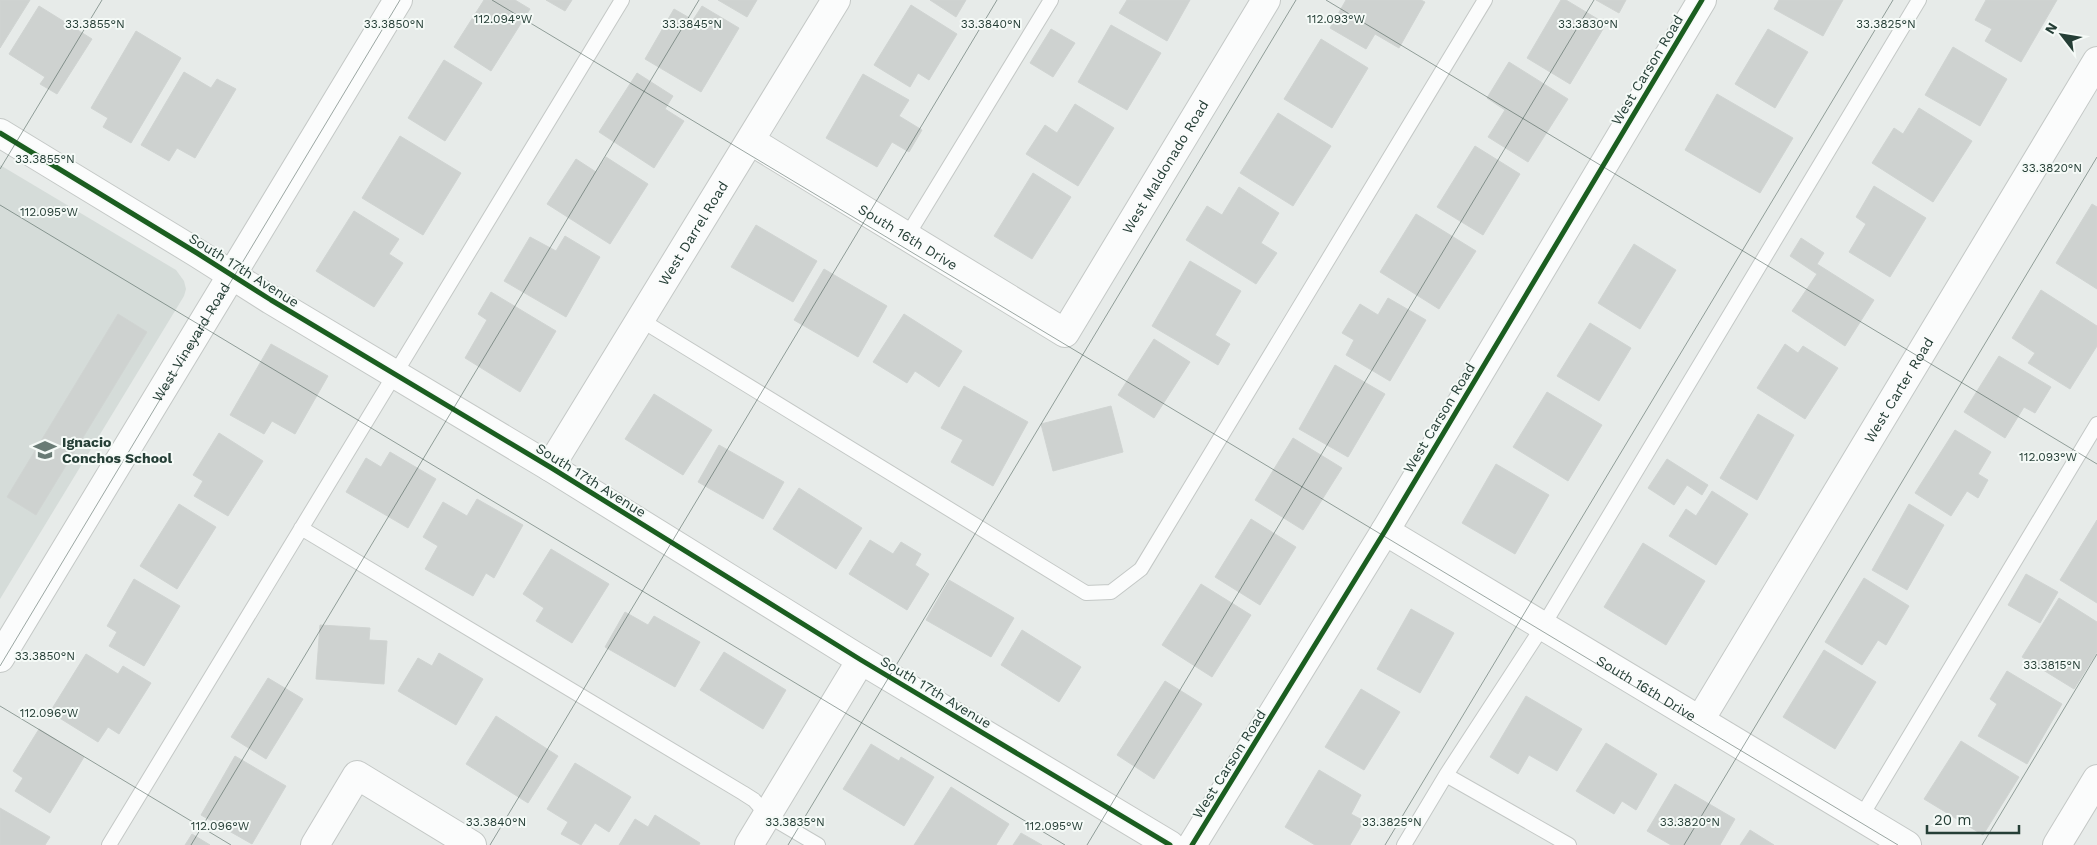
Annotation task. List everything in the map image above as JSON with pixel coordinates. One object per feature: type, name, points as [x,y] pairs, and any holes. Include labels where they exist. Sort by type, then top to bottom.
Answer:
[{"type":"street","name":"West Vineyard Road","points":[[0,658],[398,0]]},
{"type":"street","name":"West Darrel Road","points":[[550,468],[836,0]]},
{"type":"street","name":"West Maldonado Road","points":[[1065,333],[1266,0]]},
{"type":"street","name":"West Carson Road","points":[[1192,845],[1385,531],[1702,0]]},
{"type":"street","name":"West Carter Road","points":[[1700,720],[2097,61]]},
{"type":"street","name":"South 17th Avenue","points":[[0,133],[197,253],[230,276],[1170,845]]},
{"type":"street","name":"South 16th Drive","points":[[751,141],[1065,333]]},
{"type":"street","name":"South 16th Drive","points":[[1385,531],[1907,845]]},
{"type":"street","points":[[748,845],[862,660]]},
{"type":"street","points":[[315,845],[357,775],[472,845]]},
{"type":"street","points":[[2057,845],[2097,779]]},
{"type":"lane","points":[[109,845],[622,0]]},
{"type":"lane","points":[[907,236],[1051,0]]},
{"type":"lane","points":[[641,320],[1086,593],[1111,592],[1141,569],[1485,0]]},
{"type":"lane","points":[[1404,845],[1446,775],[1542,626],[1919,0]]},
{"type":"lane","points":[[1861,817],[2097,424]]},
{"type":"lane","points":[[301,528],[754,800],[767,815],[818,845]]},
{"type":"lane","points":[[1446,775],[1569,845]]},
{"type":"shaded area","name":"Ignacio Conchos School","points":[[0,165],[176,270],[184,281],[186,289],[184,296],[0,599]]},
{"type":"building","points":[[0,0],[30,0],[0,48]]},
{"type":"building","points":[[484,0],[515,0],[530,9],[491,71],[454,47]]},
{"type":"building","points":[[546,0],[572,0],[565,11]]},
{"type":"building","points":[[718,0],[757,0],[747,17]]},
{"type":"building","points":[[930,0],[966,0],[956,17]]},
{"type":"building","points":[[1127,0],[1190,0],[1167,41],[1119,13]]},
{"type":"building","points":[[1346,0],[1421,0],[1425,2],[1399,48],[1375,34],[1366,49],[1330,28]]},
{"type":"building","points":[[1561,0],[1566,0],[1606,24],[1570,84],[1527,58]]},
{"type":"building","points":[[1596,0],[1626,0],[1619,13]]},
{"type":"building","points":[[1779,0],[1843,0],[1823,36],[1774,9]]},
{"type":"building","points":[[1986,0],[2057,0],[2021,62],[1985,41],[1992,29],[1975,20]]},
{"type":"building","points":[[911,5],[957,34],[929,80],[918,73],[910,87],[874,65]]},
{"type":"building","points":[[39,6],[92,39],[57,94],[40,84],[45,77],[9,54]]},
{"type":"building","points":[[702,6],[739,28],[701,92],[645,59],[674,9],[693,20]]},
{"type":"building","points":[[1111,25],[1161,53],[1127,110],[1078,82]]},
{"type":"building","points":[[1051,29],[1075,43],[1053,77],[1030,63]]},
{"type":"building","points":[[1768,29],[1808,52],[1775,108],[1735,84]]},
{"type":"building","points":[[136,31],[181,58],[131,143],[103,127],[108,118],[91,108]]},
{"type":"building","points":[[1321,39],[1368,68],[1332,128],[1284,99]]},
{"type":"building","points":[[1953,47],[2007,79],[1980,126],[1925,95]]},
{"type":"building","points":[[444,60],[482,83],[445,141],[408,118]]},
{"type":"building","points":[[1509,62],[1568,99],[1528,162],[1488,137],[1505,110],[1487,98]]},
{"type":"building","points":[[184,72],[211,88],[217,79],[236,89],[195,158],[177,148],[169,161],[141,145]]},
{"type":"building","points":[[637,73],[673,96],[665,109],[684,121],[654,168],[599,132]]},
{"type":"building","points":[[863,74],[909,100],[899,116],[922,130],[909,152],[892,142],[877,167],[826,138]]},
{"type":"building","points":[[1717,94],[1793,138],[1760,193],[1685,150]]},
{"type":"building","points":[[1075,104],[1114,128],[1078,186],[1026,154],[1045,125],[1057,133]]},
{"type":"building","points":[[1919,108],[1972,141],[1933,202],[1872,163],[1894,128],[1903,134]]},
{"type":"building","points":[[1278,113],[1331,146],[1293,206],[1240,173]]},
{"type":"building","points":[[400,136],[461,173],[423,235],[362,198]]},
{"type":"building","points":[[1475,146],[1520,174],[1483,235],[1437,207]]},
{"type":"building","points":[[606,157],[648,184],[610,244],[547,204],[576,159],[596,172]]},
{"type":"building","points":[[1033,173],[1071,197],[1032,259],[994,236]]},
{"type":"building","points":[[1874,186],[1926,218],[1890,277],[1849,252],[1866,224],[1856,217]]},
{"type":"building","points":[[1239,187],[1279,213],[1261,243],[1277,253],[1256,284],[1186,240],[1207,206],[1222,215]]},
{"type":"building","points":[[2092,204],[2097,207],[2097,289],[2056,263]]},
{"type":"building","points":[[354,211],[399,239],[389,254],[403,263],[374,307],[316,271]]},
{"type":"building","points":[[1416,214],[1476,251],[1439,309],[1380,272]]},
{"type":"building","points":[[756,225],[817,261],[793,302],[731,267]]},
{"type":"building","points":[[565,236],[600,257],[566,317],[504,281],[530,237],[556,251]]},
{"type":"building","points":[[1801,238],[1824,253],[1817,264],[1874,300],[1845,346],[1792,311],[1817,274],[1790,256]]},
{"type":"building","points":[[1634,244],[1676,270],[1640,329],[1598,303]]},
{"type":"building","points":[[1190,261],[1241,291],[1215,335],[1230,344],[1218,365],[1152,326]]},
{"type":"building","points":[[824,269],[887,306],[858,357],[794,320]]},
{"type":"building","points":[[2041,290],[2097,326],[2097,346],[2070,389],[2028,363],[2035,353],[2012,338]]},
{"type":"building","points":[[491,292],[556,331],[520,392],[465,358],[487,320],[478,314]]},
{"type":"building","points":[[1388,298],[1426,320],[1390,381],[1346,355],[1354,340],[1342,333],[1360,304],[1378,315]]},
{"type":"building","points":[[118,314],[147,332],[36,515],[7,497]]},
{"type":"building","points":[[904,314],[962,351],[939,387],[915,371],[907,383],[873,362]]},
{"type":"building","points":[[1590,323],[1631,348],[1599,401],[1557,376]]},
{"type":"building","points":[[1154,339],[1190,362],[1154,418],[1118,395]]},
{"type":"building","points":[[271,344],[328,376],[295,434],[272,421],[264,434],[230,415]]},
{"type":"building","points":[[1785,344],[1798,353],[1803,346],[1838,368],[1805,419],[1757,388]]},
{"type":"building","points":[[1999,356],[2051,387],[2035,413],[2024,407],[2005,438],[1964,412]]},
{"type":"building","points":[[1335,365],[1385,394],[1348,457],[1299,429]]},
{"type":"building","points":[[964,386],[1028,422],[993,486],[951,462],[963,440],[941,428]]},
{"type":"building","points":[[1547,392],[1602,425],[1568,481],[1513,447]]},
{"type":"building","points":[[654,394],[712,430],[683,475],[625,439]]},
{"type":"building","points":[[1111,406],[1123,452],[1053,471],[1041,424]]},
{"type":"building","points":[[1758,414],[1794,435],[1757,500],[1720,478]]},
{"type":"building","points":[[1955,430],[1991,452],[1978,474],[1988,480],[1978,498],[1967,491],[1951,516],[1915,493]]},
{"type":"building","points":[[219,433],[263,461],[228,516],[194,496],[203,481],[193,475]]},
{"type":"building","points":[[1293,438],[1342,468],[1303,530],[1255,500]]},
{"type":"building","points":[[719,445],[784,482],[763,519],[698,482]]},
{"type":"building","points":[[390,452],[436,479],[408,528],[346,492],[366,458],[381,467]]},
{"type":"building","points":[[1667,459],[1708,485],[1702,495],[1687,485],[1674,505],[1648,488]]},
{"type":"building","points":[[1496,464],[1549,495],[1515,554],[1462,523]]},
{"type":"building","points":[[799,488],[862,528],[836,569],[773,529]]},
{"type":"building","points":[[1712,491],[1748,514],[1716,565],[1669,536],[1686,509],[1696,516]]},
{"type":"building","points":[[477,499],[523,525],[494,578],[486,573],[473,596],[425,569],[438,546],[423,537],[443,502],[467,516]]},
{"type":"building","points":[[179,504],[216,527],[177,589],[140,566]]},
{"type":"building","points":[[1909,504],[1944,525],[1907,590],[1872,570]]},
{"type":"building","points":[[1251,519],[1296,547],[1260,605],[1215,577]]},
{"type":"building","points":[[2097,520],[2097,603],[2060,580]]},
{"type":"building","points":[[870,540],[893,554],[901,542],[921,554],[915,565],[929,574],[907,610],[849,574]]},
{"type":"building","points":[[1643,543],[1705,581],[1666,645],[1604,607]]},
{"type":"building","points":[[551,549],[609,584],[572,643],[536,621],[544,608],[523,594]]},
{"type":"building","points":[[2026,574],[2058,592],[2040,623],[2008,605]]},
{"type":"building","points":[[1864,578],[1909,606],[1886,645],[1878,640],[1862,665],[1825,642]]},
{"type":"building","points":[[134,579],[180,606],[144,666],[109,646],[117,632],[107,626]]},
{"type":"building","points":[[949,580],[1014,618],[991,657],[926,620]]},
{"type":"building","points":[[1201,584],[1251,615],[1212,677],[1162,645]]},
{"type":"building","points":[[2059,598],[2097,622],[2097,652],[2074,689],[2022,657]]},
{"type":"building","points":[[1411,609],[1454,633],[1420,693],[1377,669]]},
{"type":"building","points":[[625,612],[648,625],[654,616],[700,642],[675,687],[605,647]]},
{"type":"building","points":[[320,625],[370,628],[369,640],[387,641],[384,684],[316,679]]},
{"type":"building","points":[[1022,630],[1081,667],[1059,702],[1001,665]]},
{"type":"building","points":[[1824,650],[1876,682],[1835,749],[1783,717]]},
{"type":"building","points":[[724,652],[786,690],[763,729],[700,690]]},
{"type":"building","points":[[439,653],[483,679],[456,725],[398,691],[418,658],[432,666]]},
{"type":"building","points":[[86,654],[118,674],[123,666],[151,683],[119,734],[108,727],[98,742],[50,712]]},
{"type":"building","points":[[2007,671],[2062,704],[2027,764],[1978,736],[1997,704],[1990,699]]},
{"type":"building","points":[[268,678],[303,699],[266,759],[231,737]]},
{"type":"building","points":[[1165,681],[1202,704],[1154,779],[1117,755]]},
{"type":"building","points":[[1361,689],[1400,712],[1364,770],[1325,747]]},
{"type":"building","points":[[1526,696],[1582,729],[1557,771],[1529,755],[1518,774],[1490,757]]},
{"type":"building","points":[[496,716],[558,756],[528,803],[466,764]]},
{"type":"building","points":[[39,729],[84,757],[50,813],[15,791],[23,778],[13,771]]},
{"type":"building","points":[[1961,741],[2019,777],[1983,835],[1924,799]]},
{"type":"building","points":[[1606,743],[1657,774],[1636,810],[1622,801],[1614,814],[1576,791]]},
{"type":"building","points":[[871,744],[899,761],[901,757],[934,777],[904,826],[843,789]]},
{"type":"building","points":[[235,756],[286,786],[252,844],[201,815]]},
{"type":"building","points":[[575,763],[631,797],[609,832],[595,823],[581,845],[561,834],[568,822],[547,809]]},
{"type":"building","points":[[1319,770],[1361,795],[1351,814],[1364,821],[1350,845],[1315,845],[1285,827]]},
{"type":"building","points":[[1675,784],[1735,819],[1720,845],[1671,845],[1647,831]]},
{"type":"building","points":[[951,787],[1009,824],[996,845],[914,845]]},
{"type":"building","points":[[0,808],[50,837],[45,845],[0,845]]},
{"type":"building","points":[[655,815],[700,843],[699,845],[619,845],[635,819],[648,827]]},
{"type":"building","points":[[1750,830],[1774,845],[1740,845]]},
{"type":"building","points":[[1021,833],[1042,845],[1013,845]]},
{"type":"building","points":[[192,834],[210,845],[185,845]]},
{"type":"cycle path","points":[[1192,845],[1385,531],[1702,0]]},
{"type":"cycle path","points":[[0,133],[271,300],[550,467],[861,660],[1170,845]]},
{"type":"place","name":"Ignacio Conchos School","points":[[45,450]]}]
